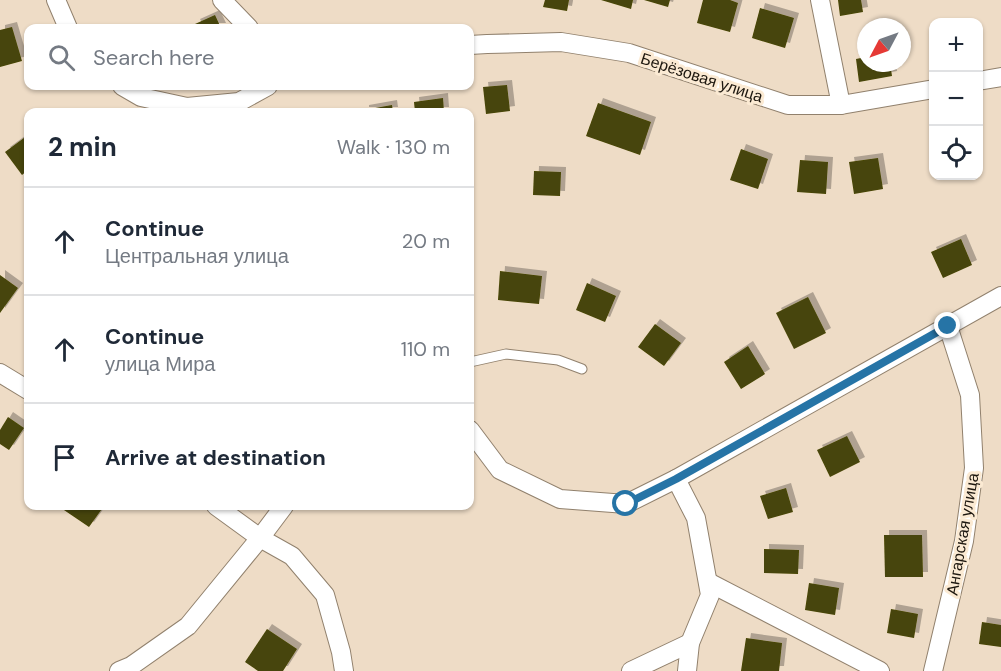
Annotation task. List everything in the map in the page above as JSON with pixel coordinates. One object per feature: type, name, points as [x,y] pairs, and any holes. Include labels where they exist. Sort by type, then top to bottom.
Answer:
[{"type":"street","points":[[56,0],[66,24]]},
{"type":"street","points":[[222,0],[245,24]]},
{"type":"street","points":[[820,0],[841,105]]},
{"type":"street","name":"Берёзовая улица","points":[[474,45],[561,42],[629,53],[788,105],[841,105],[929,90]]},
{"type":"street","points":[[983,80],[1001,77]]},
{"type":"street","points":[[128,90],[141,98],[187,107],[239,102],[261,90]]},
{"type":"street","points":[[474,435],[500,470],[560,499],[626,504],[676,479],[1001,296]]},
{"type":"street","name":"Ангарская улица","points":[[933,671],[964,541],[974,468],[969,395],[948,326]]},
{"type":"street","points":[[0,373],[24,388]]},
{"type":"street","points":[[676,479],[696,518],[710,595],[690,643],[687,671]]},
{"type":"street","points":[[222,510],[260,538],[292,556],[325,595],[344,671]]},
{"type":"street","points":[[119,671],[131,666],[188,626],[281,510]]},
{"type":"street","points":[[708,582],[880,671]]},
{"type":"street","points":[[631,671],[690,643]]},
{"type":"lane","points":[[474,361],[506,354],[558,360],[582,369]]},
{"type":"building","points":[[545,0],[569,0],[567,11],[543,7]]},
{"type":"building","points":[[601,0],[633,0],[631,9]]},
{"type":"building","points":[[644,0],[670,0],[668,7]]},
{"type":"building","points":[[703,0],[730,0],[738,3],[730,32],[697,23]]},
{"type":"building","points":[[838,0],[861,0],[863,12],[840,16]]},
{"type":"building","points":[[760,8],[794,18],[785,48],[752,38]]},
{"type":"building","points":[[215,15],[219,24],[195,24]]},
{"type":"building","points":[[12,27],[22,61],[0,67],[0,30]]},
{"type":"building","points":[[858,72],[891,72],[892,76],[859,82]]},
{"type":"building","points":[[507,85],[510,111],[486,114],[483,87]]},
{"type":"building","points":[[443,98],[444,108],[415,108],[414,102]]},
{"type":"building","points":[[598,103],[651,122],[640,155],[586,136]]},
{"type":"building","points":[[392,105],[392,108],[375,108]]},
{"type":"building","points":[[24,138],[24,173],[22,175],[5,152]]},
{"type":"building","points":[[741,149],[768,159],[758,189],[730,180]]},
{"type":"building","points":[[878,158],[883,189],[854,194],[849,162]]},
{"type":"building","points":[[800,160],[828,162],[826,194],[797,192]]},
{"type":"building","points":[[534,171],[561,172],[560,196],[533,195]]},
{"type":"building","points":[[961,239],[972,265],[943,278],[931,252]]},
{"type":"building","points":[[500,271],[542,276],[539,304],[498,300]]},
{"type":"building","points":[[0,275],[18,288],[0,313]]},
{"type":"building","points":[[587,283],[616,296],[605,322],[576,310]]},
{"type":"building","points":[[808,297],[826,333],[794,349],[776,313]]},
{"type":"building","points":[[655,324],[681,343],[664,366],[638,347]]},
{"type":"building","points":[[748,346],[765,374],[741,389],[724,362]]},
{"type":"building","points":[[8,417],[24,428],[9,450],[0,444],[0,430]]},
{"type":"building","points":[[847,436],[860,462],[830,477],[817,450]]},
{"type":"building","points":[[786,488],[793,512],[768,519],[760,496]]},
{"type":"building","points":[[64,510],[101,510],[89,527]]},
{"type":"building","points":[[884,535],[922,535],[923,577],[885,577]]},
{"type":"building","points":[[764,549],[799,550],[798,574],[764,573]]},
{"type":"building","points":[[809,583],[839,588],[835,615],[805,610]]},
{"type":"building","points":[[891,609],[918,614],[914,638],[887,633]]},
{"type":"building","points":[[982,622],[1001,625],[1001,647],[979,644]]},
{"type":"building","points":[[267,629],[297,649],[283,671],[258,671],[245,662]]},
{"type":"building","points":[[746,638],[782,643],[779,671],[741,671]]},
{"type":"route","points":[[626,504],[676,479],[948,326]]}]
